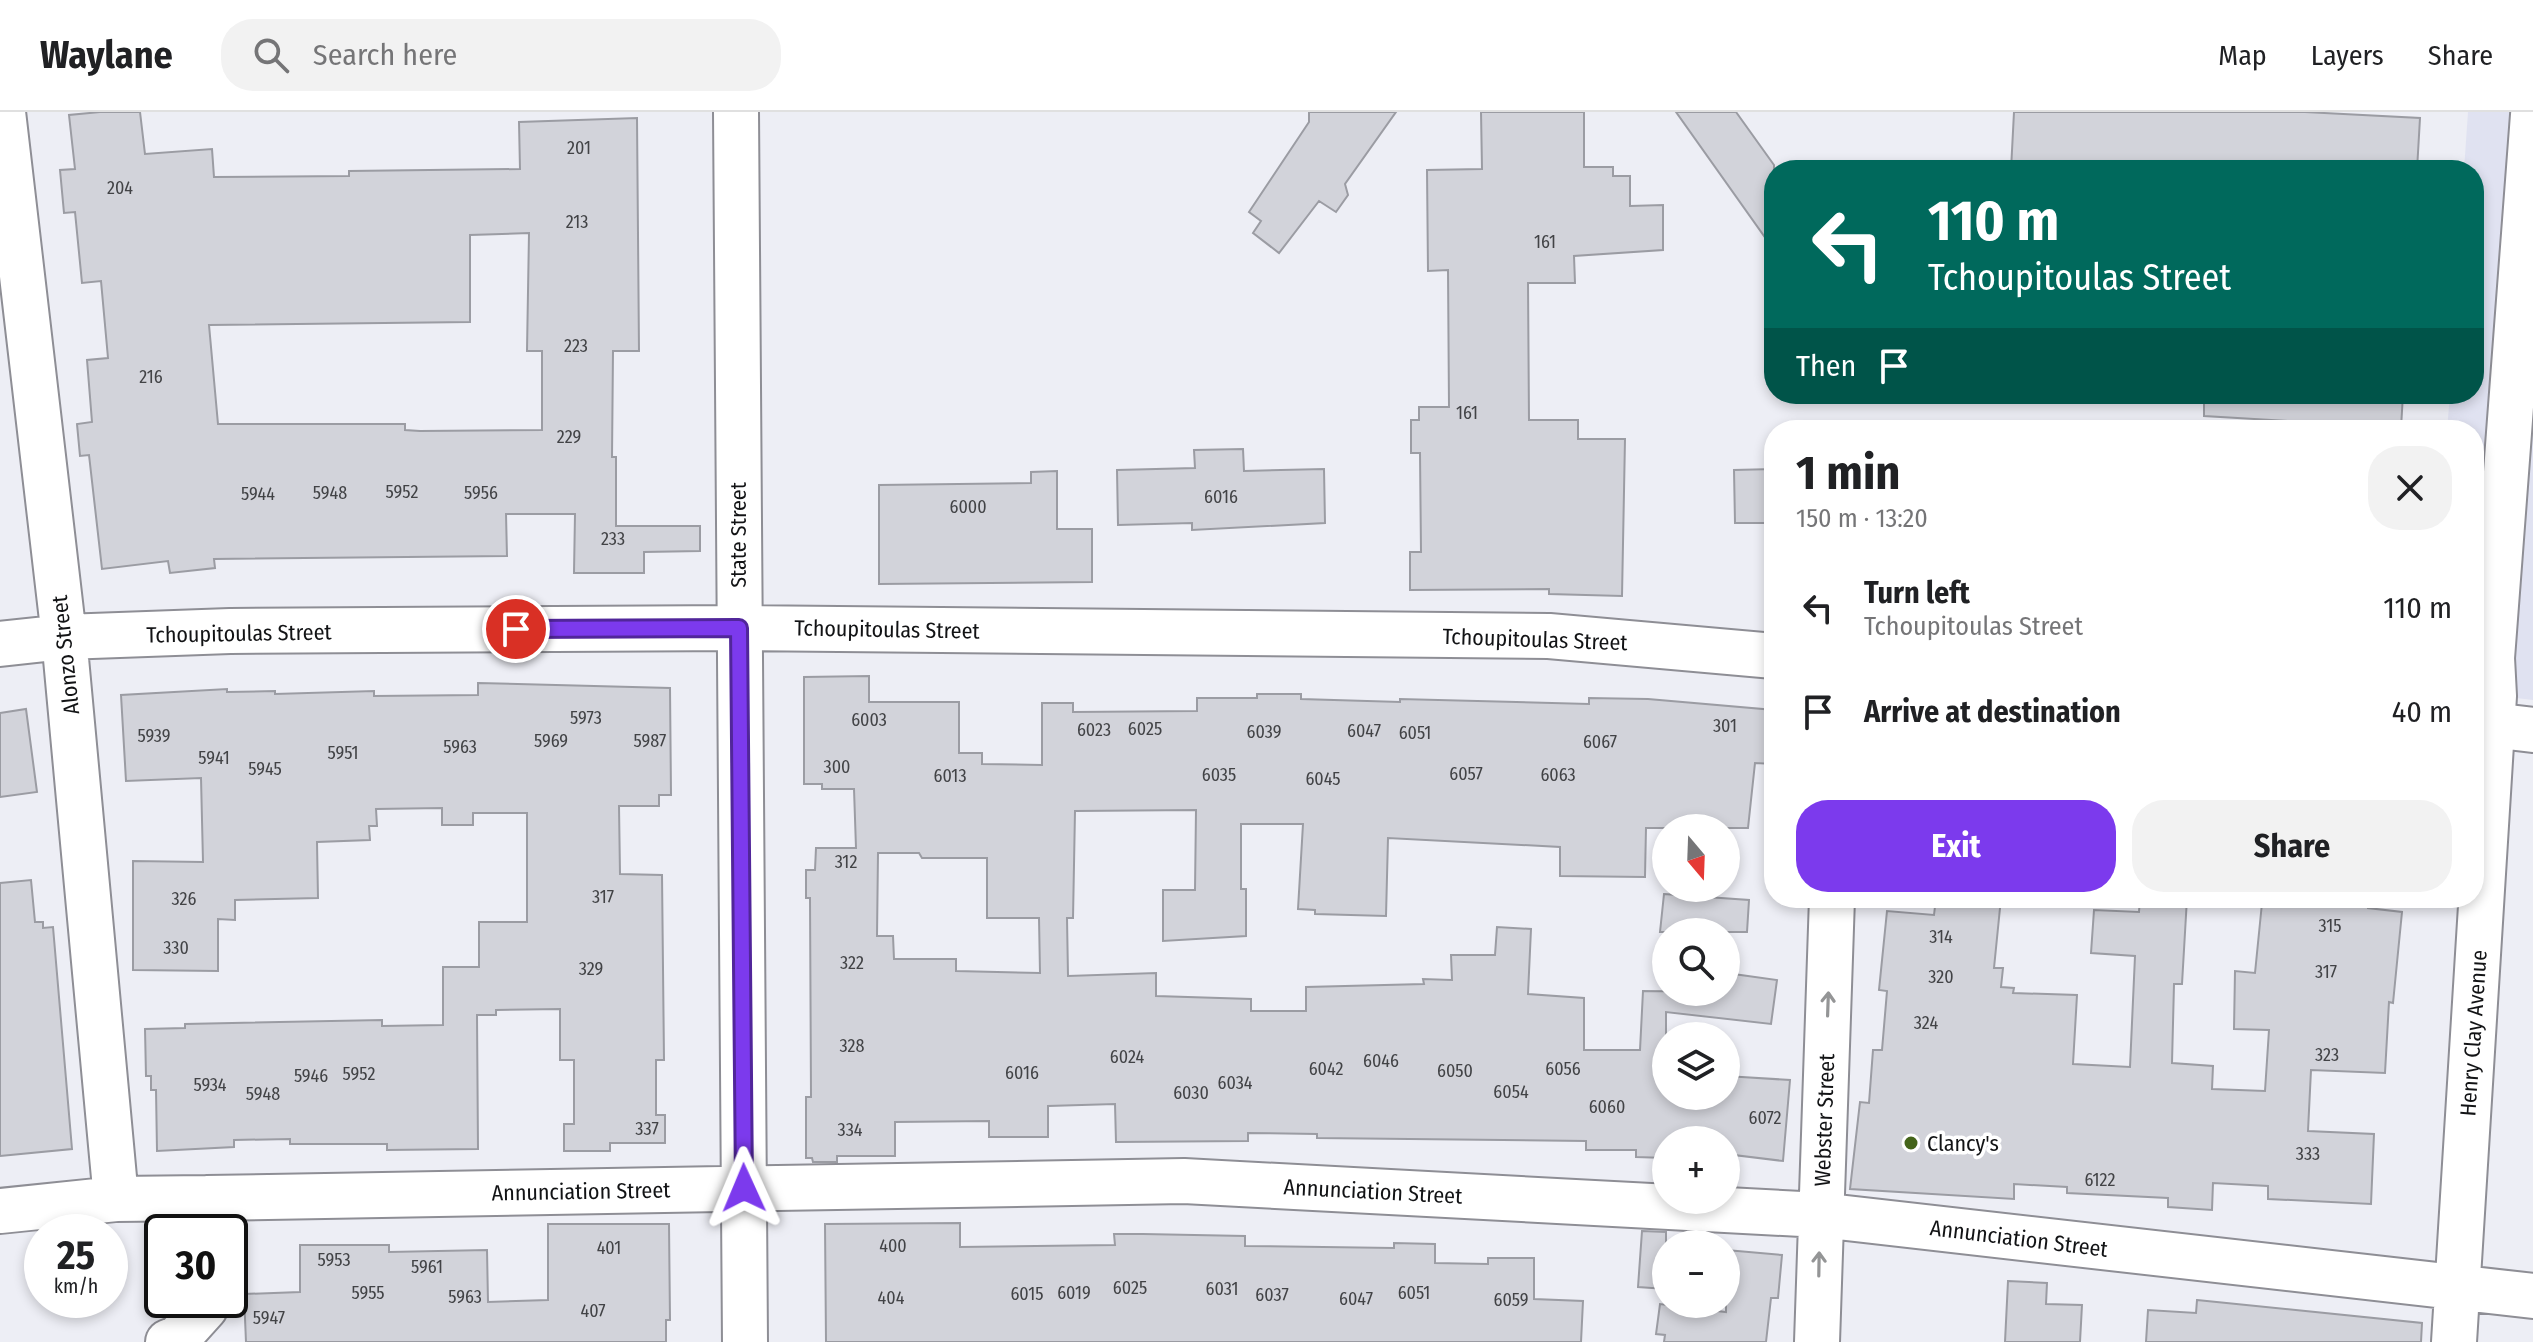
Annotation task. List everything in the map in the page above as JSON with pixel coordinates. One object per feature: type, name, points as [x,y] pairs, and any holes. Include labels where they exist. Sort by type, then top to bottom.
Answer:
[{"type":"street","name":"Alonzo Street","points":[[3,112],[64,637],[116,1199]]},
{"type":"street","name":"State Street","points":[[736,112],[745,1342]]},
{"type":"street","name":"Henry Clay Avenue","points":[[2454,1342],[2500,726],[2492,658],[2533,115]]},
{"type":"street","name":"Tchoupitoulas Street","points":[[0,644],[64,637],[230,631],[739,628],[1549,636],[1764,655]]},
{"type":"street","name":"Webster Street","points":[[1817,1342],[1832,908]]},
{"type":"street","name":"Annunciation Street","points":[[227,1214],[744,1188],[1184,1181],[1820,1215],[2533,1296]]},
{"type":"street","name":"Annunciation Street","points":[[0,1211],[116,1199],[201,1214]]},
{"type":"street","points":[[168,1342],[178,1338],[196,1318]]},
{"type":"shaded area","points":[[2468,112],[2533,112],[2533,700],[2484,694],[2484,420],[2448,420],[2449,404],[2484,404],[2484,160],[2465,160]]},
{"type":"building","points":[[140,112],[145,154],[212,149],[214,177],[349,176],[349,171],[520,169],[519,122],[637,118],[639,351],[613,351],[612,457],[616,457],[616,526],[700,526],[700,551],[644,552],[644,573],[574,573],[575,514],[506,514],[507,556],[214,559],[215,568],[170,573],[168,561],[102,569],[89,455],[80,456],[77,424],[92,422],[87,360],[108,358],[101,281],[82,283],[75,212],[64,213],[60,170],[75,169],[69,115]],"holes":[[[529,233],[527,351],[542,351],[542,430],[420,431],[405,430],[405,424],[218,424],[209,325],[470,322],[470,235]]]},
{"type":"building","points":[[1309,112],[1396,112],[1345,184],[1348,195],[1336,212],[1319,201],[1279,253],[1253,233],[1261,221],[1249,212],[1309,122]]},
{"type":"building","points":[[1481,112],[1584,112],[1584,167],[1613,167],[1613,176],[1630,176],[1630,206],[1663,205],[1663,250],[1574,256],[1575,283],[1528,283],[1529,420],[1578,420],[1578,439],[1625,439],[1622,596],[1549,594],[1549,589],[1410,590],[1410,552],[1421,552],[1420,453],[1411,453],[1411,420],[1419,420],[1419,407],[1449,407],[1448,270],[1428,271],[1427,170],[1482,169]]},
{"type":"building","points":[[1676,112],[1736,112],[1770,160],[1764,160],[1764,236]]},
{"type":"building","points":[[2014,112],[2305,112],[2420,118],[2418,160],[2012,160]]},
{"type":"building","points":[[2204,404],[2402,404],[2401,420],[2270,420],[2204,416]]},
{"type":"building","points":[[1243,449],[1244,471],[1324,469],[1325,523],[1192,530],[1192,523],[1118,525],[1117,470],[1195,468],[1194,450]]},
{"type":"building","points":[[1764,469],[1764,523],[1735,523],[1734,470]]},
{"type":"building","points":[[1057,471],[1057,529],[1092,529],[1092,582],[879,584],[879,485],[1031,483],[1031,472]]},
{"type":"building","points":[[869,676],[869,702],[959,702],[959,753],[982,753],[982,764],[1042,765],[1042,703],[1073,703],[1073,712],[1197,711],[1197,698],[1301,694],[1301,699],[1400,702],[1400,699],[1589,704],[1589,698],[1648,699],[1764,709],[1764,763],[1755,763],[1748,828],[1740,828],[1740,814],[1652,814],[1652,828],[1646,828],[1645,877],[1560,876],[1560,847],[1388,838],[1386,916],[1315,914],[1315,910],[1298,909],[1303,824],[1241,824],[1241,889],[1246,889],[1246,936],[1163,941],[1163,890],[1195,890],[1196,810],[1075,811],[1073,918],[1067,918],[1068,976],[1156,973],[1156,996],[1251,999],[1251,1011],[1306,1011],[1306,987],[1424,984],[1423,979],[1452,980],[1451,955],[1495,955],[1497,927],[1531,929],[1528,994],[1584,998],[1584,1050],[1640,1050],[1643,991],[1652,991],[1652,1006],[1740,1006],[1740,975],[1777,980],[1771,1024],[1666,1012],[1666,1022],[1652,1022],[1652,1110],[1740,1110],[1740,1077],[1790,1080],[1783,1161],[1740,1156],[1740,1126],[1652,1126],[1652,1158],[1636,1157],[1636,1150],[1586,1150],[1586,1141],[1317,1138],[1317,1134],[1248,1133],[1248,1141],[1116,1142],[1115,1104],[1048,1106],[1048,1137],[989,1137],[989,1121],[895,1122],[895,1156],[837,1156],[837,1162],[813,1162],[812,1158],[806,1158],[806,1097],[811,1097],[810,898],[806,898],[806,870],[815,870],[816,848],[856,848],[854,789],[822,789],[822,784],[804,784],[804,677]],"holes":[[[878,853],[919,853],[922,858],[987,858],[987,918],[1039,918],[1040,973],[956,971],[956,959],[894,959],[893,936],[877,936]]]},
{"type":"building","points":[[478,683],[670,688],[671,795],[659,795],[659,806],[619,806],[620,874],[662,875],[664,1060],[656,1060],[656,1115],[665,1115],[665,1143],[610,1143],[610,1151],[564,1151],[564,1124],[574,1124],[574,1060],[560,1060],[560,1009],[496,1010],[496,1015],[477,1015],[478,1149],[387,1150],[387,1144],[290,1144],[290,1139],[234,1140],[234,1147],[157,1151],[156,1090],[151,1090],[151,1076],[146,1076],[145,1029],[185,1028],[185,1024],[382,1020],[382,1026],[443,1025],[443,967],[479,967],[479,922],[527,922],[527,813],[473,813],[473,825],[442,825],[442,808],[376,809],[377,826],[369,826],[370,840],[317,842],[318,898],[235,900],[235,920],[218,919],[218,971],[133,970],[133,861],[203,862],[201,778],[126,781],[121,695],[227,689],[227,692],[275,691],[275,694],[374,691],[374,696],[478,695]]},
{"type":"building","points":[[26,709],[37,792],[0,797],[0,713]]},
{"type":"building","points":[[31,880],[35,922],[43,922],[43,928],[53,927],[72,1149],[0,1156],[0,883]]},
{"type":"building","points":[[1749,900],[1747,932],[1740,932],[1740,918],[1661,918],[1663,902]]},
{"type":"building","points":[[1935,908],[2000,908],[1994,968],[2003,968],[2001,987],[2014,988],[2013,993],[2077,995],[2073,1064],[2130,1067],[2135,956],[2091,953],[2094,910],[2139,912],[2139,908],[2186,908],[2182,984],[2174,984],[2172,1063],[2213,1066],[2212,1089],[2265,1091],[2269,1030],[2234,1029],[2235,971],[2255,973],[2262,908],[2368,908],[2402,912],[2393,1003],[2389,1002],[2385,1073],[2311,1070],[2308,1131],[2374,1134],[2371,1204],[2268,1199],[2268,1186],[2213,1183],[2212,1210],[2168,1207],[2168,1198],[2067,1193],[2067,1187],[2014,1184],[2014,1199],[1850,1189],[1860,1102],[1869,1103],[1873,1050],[1882,1050],[1887,991],[1879,990],[1887,911],[1934,915]]},
{"type":"building","points":[[960,1223],[960,1247],[1115,1245],[1114,1234],[1143,1234],[1245,1236],[1245,1246],[1394,1248],[1394,1243],[1435,1244],[1435,1263],[1488,1264],[1488,1258],[1534,1258],[1534,1299],[1583,1301],[1581,1342],[826,1342],[825,1224]]},
{"type":"building","points":[[548,1224],[669,1224],[670,1320],[666,1320],[666,1342],[246,1342],[248,1294],[300,1292],[300,1245],[389,1245],[389,1252],[487,1250],[488,1302],[548,1300]]},
{"type":"building","points":[[1642,1231],[1652,1231],[1652,1288],[1638,1287]]},
{"type":"building","points":[[1740,1251],[1782,1255],[1778,1298],[1771,1298],[1766,1342],[1664,1342],[1665,1335],[1656,1334],[1658,1318],[1740,1318]]},
{"type":"building","points":[[2008,1281],[2047,1283],[2046,1304],[2082,1305],[2080,1342],[2005,1342]]},
{"type":"building","points":[[2197,1300],[2422,1323],[2421,1342],[2146,1342],[2148,1310],[2196,1313]]},
{"type":"place","name":"Clancy's","points":[[1911,1143]]},
{"type":"route","points":[[516,629],[739,628],[744,1188]]}]
